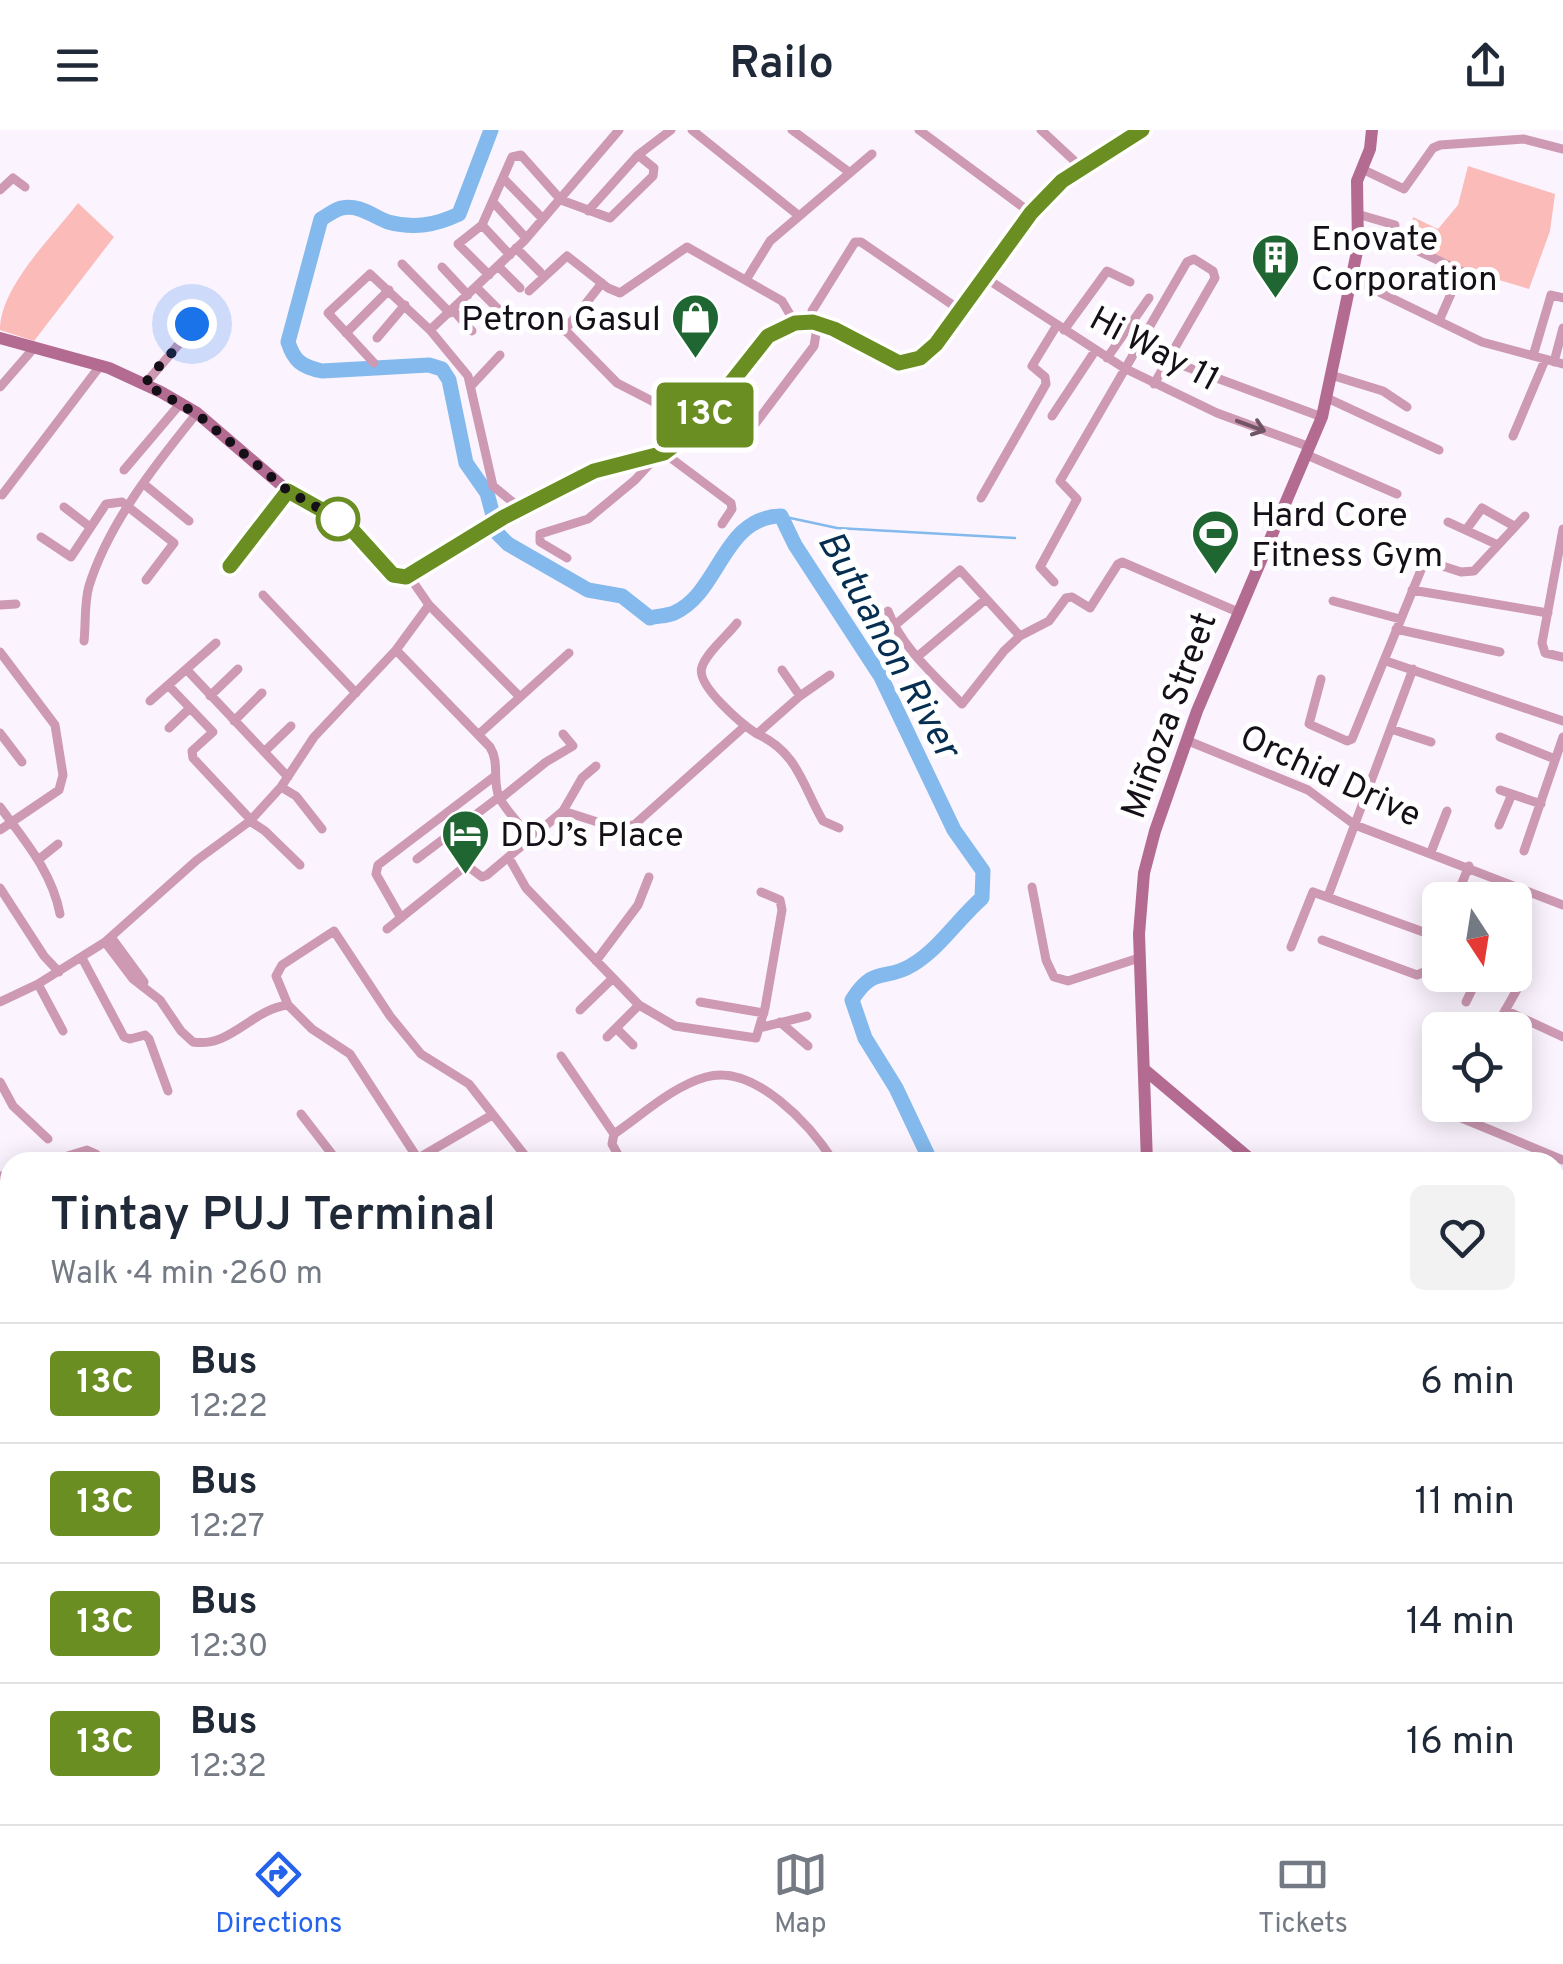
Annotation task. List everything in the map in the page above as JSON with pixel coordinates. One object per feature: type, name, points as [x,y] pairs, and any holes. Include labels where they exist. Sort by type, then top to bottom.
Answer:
[{"type":"main road","points":[[0,338],[100,366],[145,384],[197,414],[288,491],[347,524],[393,575],[404,577],[520,508],[594,471],[660,454],[692,432],[768,336],[795,323],[813,322],[899,363],[920,358],[936,344],[1031,213],[1062,181],[1142,130]]},
{"type":"main road","name":"Miñoza Street","points":[[1147,1152],[1139,958],[1144,873],[1186,740],[1322,417],[1358,247],[1356,196],[1372,130]]},
{"type":"main road","points":[[1145,1070],[1242,1152]]},
{"type":"street","points":[[430,330],[562,200],[618,130]]},
{"type":"street","points":[[588,211],[638,155],[671,130]]},
{"type":"street","points":[[692,130],[798,215]]},
{"type":"street","points":[[792,130],[849,172]]},
{"type":"street","points":[[918,130],[1031,213]]},
{"type":"street","points":[[1041,130],[1081,167]]},
{"type":"street","points":[[1362,168],[1404,189],[1433,148],[1440,145],[1524,139],[1562,149]]},
{"type":"street","points":[[489,275],[458,244],[482,225],[512,156],[518,154],[562,200],[610,218],[653,176],[654,168],[638,155]]},
{"type":"street","points":[[746,280],[770,241],[872,154]]},
{"type":"street","points":[[0,190],[13,178],[25,187]]},
{"type":"street","points":[[504,179],[543,219]]},
{"type":"street","points":[[493,202],[526,238]]},
{"type":"street","points":[[1357,214],[1395,225]]},
{"type":"street","points":[[482,225],[540,272]]},
{"type":"street","points":[[752,428],[814,346],[814,306],[855,242],[861,242],[960,310]]},
{"type":"street","points":[[498,266],[524,289],[567,256],[620,293],[687,248],[782,302],[795,323]]},
{"type":"street","points":[[1418,251],[1460,271],[1439,321]]},
{"type":"street","points":[[1054,582],[1040,571],[1040,566],[1077,499],[1060,481],[1187,262],[1194,259],[1213,271],[1215,278],[1154,384]]},
{"type":"street","points":[[402,264],[472,332]]},
{"type":"street","points":[[442,267],[498,310]]},
{"type":"street","points":[[981,498],[1046,384],[1045,377],[1032,366],[1106,271],[1130,282]]},
{"type":"street","points":[[374,362],[328,310],[370,274],[430,330],[472,385],[493,486],[520,508]]},
{"type":"street","name":"Hi Way 11","points":[[984,276],[1094,351],[1154,384],[1397,494]]},
{"type":"street","points":[[1350,278],[1482,342],[1554,362]]},
{"type":"street","points":[[564,331],[602,283]]},
{"type":"street","points":[[346,332],[389,290]]},
{"type":"street","points":[[1533,356],[1552,295],[1563,298]]},
{"type":"street","points":[[1107,358],[1149,298]]},
{"type":"street","points":[[377,338],[404,305]]},
{"type":"street","points":[[145,384],[190,331],[196,307]]},
{"type":"street","points":[[546,318],[617,383],[652,400],[692,432]]},
{"type":"street","points":[[1512,436],[1554,362],[1563,328]]},
{"type":"street","points":[[0,387],[33,349]]},
{"type":"street","points":[[1052,416],[1094,351]]},
{"type":"street","points":[[472,385],[500,355]]},
{"type":"street","points":[[1168,360],[1322,417]]},
{"type":"street","points":[[2,495],[100,366]]},
{"type":"street","points":[[1332,375],[1383,392],[1407,408]]},
{"type":"street","points":[[1327,398],[1439,450]]},
{"type":"street","points":[[124,470],[180,404]]},
{"type":"street","points":[[84,640],[88,590],[129,506],[197,414]]},
{"type":"street","points":[[568,558],[540,542],[540,534],[588,519],[660,454],[730,504],[732,509],[722,524]]},
{"type":"street","points":[[144,485],[188,520]]},
{"type":"street","points":[[41,537],[72,557],[106,504],[118,501],[174,543],[146,580]]},
{"type":"street","points":[[64,507],[90,528]]},
{"type":"street","points":[[1466,530],[1476,512],[1486,508],[1514,526]]},
{"type":"street","points":[[1321,679],[1308,722],[1347,740],[1354,736],[1423,564],[1430,562],[1470,572],[1483,564],[1525,516]]},
{"type":"street","points":[[1448,522],[1498,545]]},
{"type":"street","points":[[1563,529],[1559,572],[1542,643],[1543,650],[1563,657]]},
{"type":"street","points":[[888,611],[917,658],[962,704],[1004,651],[1020,636],[1049,621],[1070,596],[1090,608],[1122,562],[1238,612]]},
{"type":"street","points":[[894,626],[960,570],[1020,636]]},
{"type":"street","points":[[404,577],[520,697]]},
{"type":"street","points":[[1412,590],[1548,614]]},
{"type":"street","points":[[263,595],[356,692]]},
{"type":"street","points":[[917,658],[986,598]]},
{"type":"street","points":[[1333,601],[1398,624],[1500,652]]},
{"type":"street","points":[[0,605],[16,604]]},
{"type":"street","points":[[0,1002],[38,984],[108,940],[197,860],[250,821],[281,787],[314,737],[396,650],[429,604]]},
{"type":"street","points":[[737,623],[702,668],[701,677],[710,692],[744,726],[767,738],[792,763],[823,821],[838,828]]},
{"type":"street","points":[[150,702],[216,643]]},
{"type":"street","points":[[396,650],[494,752],[494,776],[500,798],[530,838]]},
{"type":"street","points":[[0,652],[55,725],[63,775],[59,790],[0,830]]},
{"type":"street","points":[[478,736],[569,653]]},
{"type":"street","points":[[1386,660],[1563,720]]},
{"type":"street","points":[[210,696],[238,669]]},
{"type":"street","points":[[1328,896],[1413,669]]},
{"type":"street","points":[[186,670],[288,777]]},
{"type":"street","points":[[782,670],[800,696]]},
{"type":"street","points":[[756,734],[830,675]]},
{"type":"street","points":[[169,686],[213,732]]},
{"type":"street","points":[[262,694],[213,732],[192,754],[250,821],[300,865]]},
{"type":"street","points":[[169,728],[190,708]]},
{"type":"street","points":[[264,752],[290,726]]},
{"type":"street","points":[[562,811],[610,826],[634,826],[744,726]]},
{"type":"street","points":[[1391,729],[1432,742]]},
{"type":"street","points":[[0,733],[22,762]]},
{"type":"street","points":[[417,859],[572,746],[563,734]]},
{"type":"street","points":[[1500,737],[1555,759]]},
{"type":"street","points":[[1524,851],[1563,737]]},
{"type":"street","name":"Orchid Drive","points":[[1186,740],[1298,784],[1355,824],[1562,900]]},
{"type":"street","points":[[387,930],[463,868],[470,868],[482,878],[509,858],[562,811],[582,778],[596,766]]},
{"type":"street","points":[[402,918],[376,874],[378,865],[494,776]]},
{"type":"street","points":[[281,787],[296,796],[322,829]]},
{"type":"street","points":[[1368,790],[1404,806]]},
{"type":"street","points":[[1500,790],[1541,804]]},
{"type":"street","points":[[1499,825],[1512,794]]},
{"type":"street","points":[[0,807],[56,890],[60,914]]},
{"type":"street","points":[[1431,852],[1447,811]]},
{"type":"street","points":[[38,860],[58,844]]},
{"type":"street","points":[[509,858],[526,888],[640,1005],[675,1026],[756,1038],[782,910],[780,900],[761,892]]},
{"type":"street","points":[[1462,882],[1468,866]]},
{"type":"street","points":[[596,961],[638,905],[649,877]]},
{"type":"street","points":[[1032,887],[1046,960],[1054,977],[1068,981],[1139,958]]},
{"type":"street","points":[[1,892],[55,974]]},
{"type":"street","points":[[1291,947],[1312,892],[1422,931]]},
{"type":"street","points":[[411,1152],[350,1054],[312,1029],[288,1006],[276,972],[334,931],[420,1054],[469,1084],[522,1152]]},
{"type":"street","points":[[108,940],[133,979],[168,1009],[186,1038],[201,1043],[228,1036],[271,1010],[288,1006]]},
{"type":"street","points":[[1322,940],[1422,974]]},
{"type":"street","points":[[82,958],[124,1037],[145,1035],[148,1039],[168,1092]]},
{"type":"street","points":[[580,1010],[613,978]]},
{"type":"street","points":[[38,984],[63,1031]]},
{"type":"street","points":[[1466,1002],[1471,992]]},
{"type":"street","points":[[1515,992],[1505,1010],[1560,1036],[1563,1023]]},
{"type":"street","points":[[700,1002],[764,1013]]},
{"type":"street","points":[[607,1037],[640,1005]]},
{"type":"street","points":[[759,1028],[807,1016]]},
{"type":"street","points":[[780,1022],[808,1046]]},
{"type":"street","points":[[616,1028],[632,1046]]},
{"type":"street","points":[[561,1056],[614,1134]]},
{"type":"street","points":[[616,1152],[612,1144],[614,1134],[693,1082],[723,1075],[754,1086],[784,1104],[808,1126],[827,1152]]},
{"type":"street","points":[[0,1082],[13,1106],[48,1139]]},
{"type":"street","points":[[301,1114],[330,1152]]},
{"type":"street","points":[[432,1152],[492,1115]]},
{"type":"street","points":[[1474,1122],[1544,1152]]},
{"type":"shaded area","points":[[1468,166],[1555,194],[1550,231],[1529,289],[1407,247],[1413,217],[1438,229],[1458,205]]},
{"type":"shaded area","points":[[78,203],[114,237],[34,341],[0,330],[2,314],[18,280]]},
{"type":"waterway","name":"Butuanon River","points":[[491,130],[459,214],[433,223],[407,225],[348,207],[321,219],[288,342],[290,349],[300,362],[322,371],[429,365],[442,369],[449,380],[466,463],[487,493],[498,534],[508,544],[588,590],[622,596],[650,618],[674,613],[689,603],[746,529],[761,520],[781,516],[795,545],[881,677],[954,830],[983,871],[982,898],[940,942],[903,970],[867,982],[852,1000],[865,1038],[896,1088],[926,1152]]},
{"type":"waterway","points":[[781,516],[837,528],[1015,538]]},
{"type":"bus line","name":"13C","points":[[230,566],[288,491],[347,524],[393,575],[406,577],[504,517],[594,471],[664,453],[692,432],[768,336],[804,320],[834,329],[899,363],[920,358],[936,344],[1010,237],[1062,181],[1142,130]]},
{"type":"place","name":"Enovate Corporation","points":[[1276,300]]},
{"type":"place","name":"Petron Gasul","points":[[696,360]]},
{"type":"place","name":"Hard Core Fitness Gym","points":[[1216,576]]},
{"type":"place","name":"DDJ’s Place","points":[[465,876]]},
{"type":"route","points":[[192,324],[177,349],[156,367],[145,384],[214,426],[288,491],[342,521],[338,519]]}]
